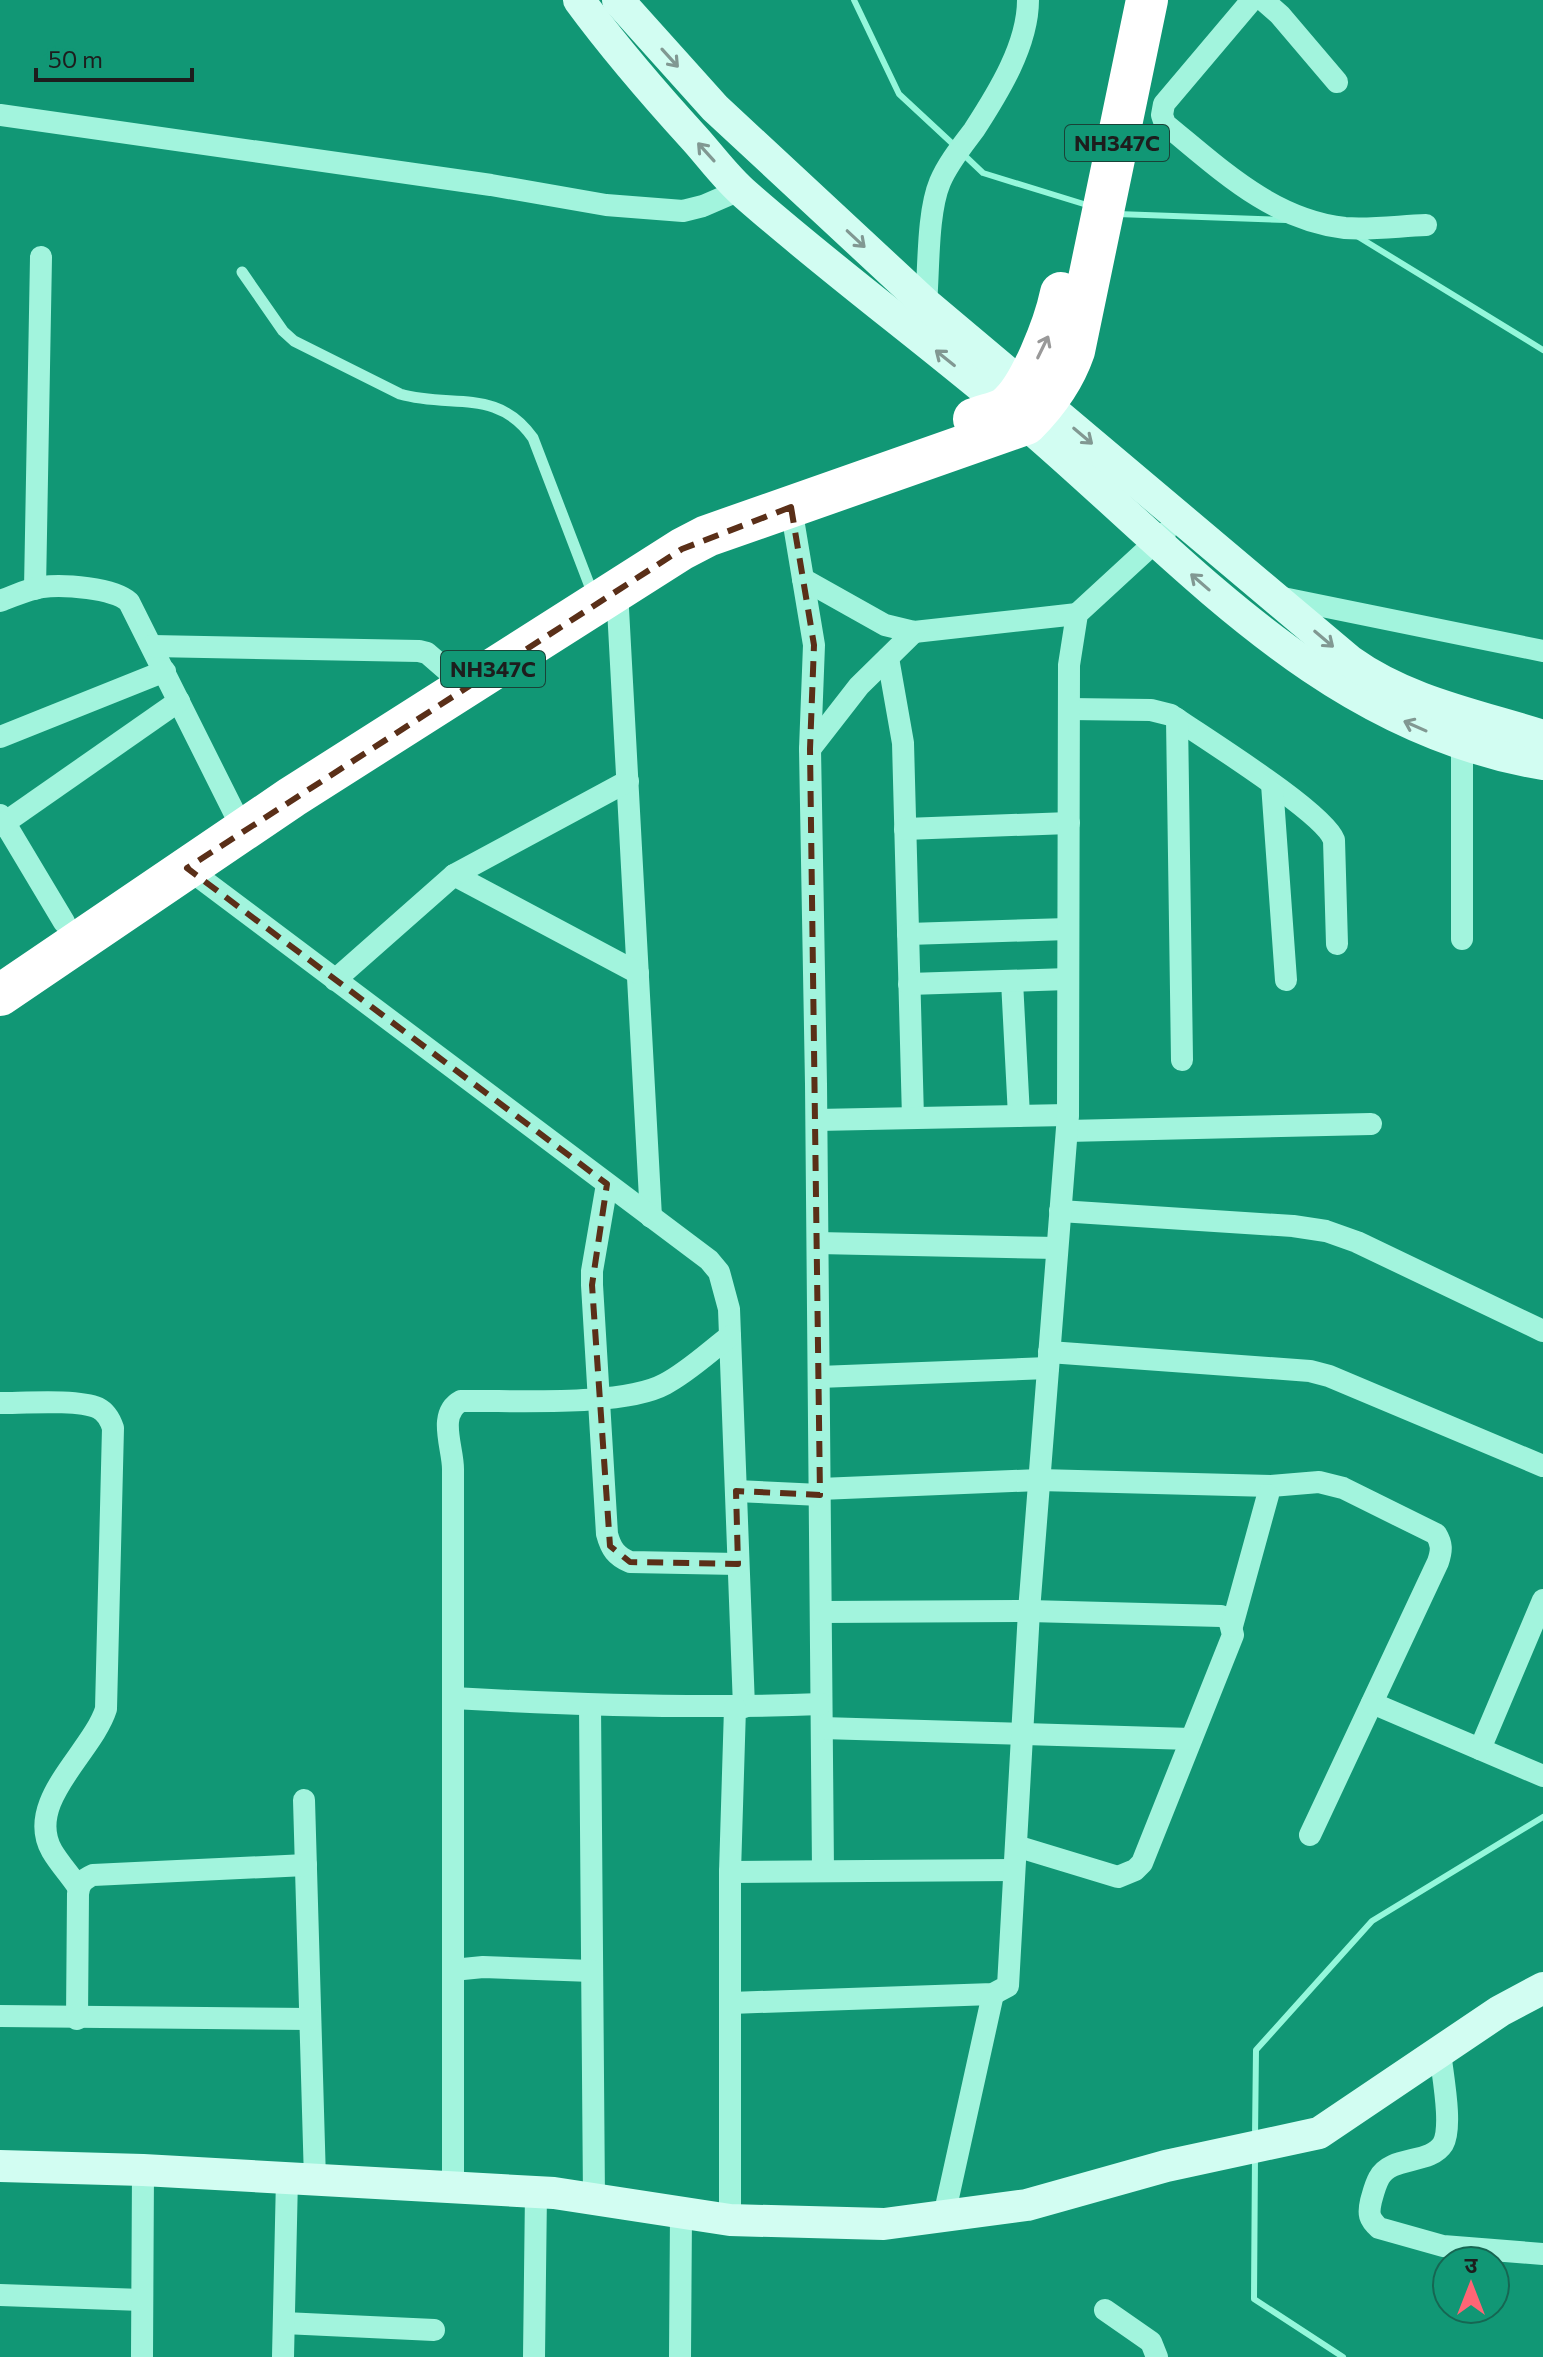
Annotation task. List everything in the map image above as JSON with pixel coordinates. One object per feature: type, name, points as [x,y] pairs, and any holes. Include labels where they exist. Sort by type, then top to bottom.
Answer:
[{"type":"highway","name":"NH347C","points":[[1075,283],[1128,0]]},
{"type":"highway","name":"NH347C","points":[[0,962],[450,673],[603,587],[694,542],[791,507],[879,464],[1025,406],[1046,344],[1075,283],[1147,0]]},
{"type":"highway","name":"NH347C","points":[[0,995],[603,587],[691,521],[738,501],[879,464]]},
{"type":"main road","points":[[579,0],[624,60],[740,190],[1025,406],[1178,516],[1376,679],[1399,690],[1543,736]]},
{"type":"main road","points":[[618,0],[715,108],[926,304],[1157,543],[1204,586],[1316,671],[1378,709],[1461,743],[1543,764]]},
{"type":"main road","points":[[0,2166],[143,2170],[536,2192],[730,2220],[884,2224],[1027,2205],[1166,2166],[1319,2133],[1500,2011],[1543,1988]]},
{"type":"street","points":[[926,304],[934,197],[942,177],[985,112],[1014,57],[1027,16],[1028,0]]},
{"type":"street","points":[[1252,0],[1164,104],[1162,115],[1165,124],[1253,195],[1320,224],[1348,228],[1426,225]]},
{"type":"street","points":[[1263,0],[1280,15],[1337,82]]},
{"type":"street","points":[[0,115],[491,185],[606,205],[683,211],[740,190]]},
{"type":"street","points":[[35,589],[41,257]]},
{"type":"street","points":[[791,507],[814,645],[810,749],[817,1120],[823,1871]]},
{"type":"street","points":[[803,579],[885,625],[914,632],[1077,614],[1157,543],[1178,516]]},
{"type":"street","points":[[0,601],[53,586],[121,595],[134,609],[234,812]]},
{"type":"street","points":[[603,587],[628,781],[651,1217]]},
{"type":"street","points":[[1273,596],[1543,651]]},
{"type":"street","points":[[731,2003],[993,1994],[1008,1986],[1029,1611],[1067,1123],[1069,665],[1077,614]]},
{"type":"street","points":[[810,749],[859,686],[914,632]]},
{"type":"street","points":[[152,646],[419,651],[427,653],[450,673]]},
{"type":"street","points":[[888,658],[903,743],[913,1118]]},
{"type":"street","points":[[0,737],[165,671]]},
{"type":"street","points":[[64,922],[2,821],[179,701]]},
{"type":"street","points":[[1069,709],[1151,710],[1177,719],[1272,784],[1331,834],[1337,944]]},
{"type":"street","points":[[1462,939],[1463,711]]},
{"type":"street","points":[[1177,719],[1182,1060]]},
{"type":"street","points":[[335,980],[454,875],[628,781]]},
{"type":"street","points":[[1272,784],[1286,980]]},
{"type":"street","points":[[905,829],[1069,823]]},
{"type":"street","points":[[187,868],[709,1260],[719,1272],[729,1309],[738,1564],[739,1707],[730,1872],[730,2220]]},
{"type":"street","points":[[454,875],[638,973]]},
{"type":"street","points":[[908,934],[1068,929]]},
{"type":"street","points":[[909,984],[1068,979]]},
{"type":"street","points":[[1012,981],[1019,1116]]},
{"type":"street","points":[[817,1120],[1019,1116],[1067,1123],[1371,1124]]},
{"type":"street","points":[[607,1184],[592,1271],[610,1546],[619,1557],[630,1562],[738,1564]]},
{"type":"street","points":[[1060,1211],[1293,1226],[1326,1231],[1357,1242],[1543,1331]]},
{"type":"street","points":[[818,1243],[1057,1248]]},
{"type":"street","points":[[453,2187],[453,1469],[447,1422],[449,1413],[453,1405],[461,1401],[599,1398],[642,1393],[664,1385],[730,1336]]},
{"type":"street","points":[[819,1377],[1048,1360],[1310,1371],[1329,1376],[1543,1466]]},
{"type":"street","points":[[0,1403],[86,1404],[100,1409],[109,1417],[113,1428],[106,1709],[98,1728],[50,1800],[45,1816],[51,1849],[78,1887],[77,2019]]},
{"type":"street","points":[[736,1491],[820,1492],[1039,1480],[1271,1486],[1319,1482],[1343,1488],[1436,1534],[1442,1552],[1310,1835]]},
{"type":"street","points":[[1232,1626],[1268,1495]]},
{"type":"street","points":[[1480,1749],[1543,1600]]},
{"type":"street","points":[[821,1612],[1029,1611],[1221,1616],[1229,1619],[1233,1635],[1142,1863],[1135,1870],[1118,1877],[1016,1846]]},
{"type":"street","points":[[453,1698],[590,1705],[739,1707],[821,1704]]},
{"type":"street","points":[[1372,1703],[1543,1776]]},
{"type":"street","points":[[590,1705],[594,2199]]},
{"type":"street","points":[[822,1728],[1191,1739]]},
{"type":"street","points":[[283,2357],[284,2323],[301,2179],[310,2019],[304,1800]]},
{"type":"street","points":[[78,1887],[84,1879],[93,1875],[306,1865]]},
{"type":"street","points":[[730,1872],[1014,1870]]},
{"type":"street","points":[[453,1970],[483,1967],[592,1971]]},
{"type":"street","points":[[944,2216],[993,1994]]},
{"type":"street","points":[[0,2016],[310,2019]]},
{"type":"street","points":[[1440,2051],[1447,2132],[1442,2146],[1432,2153],[1387,2167],[1381,2174],[1368,2212],[1371,2221],[1379,2228],[1443,2246],[1543,2254]]},
{"type":"street","points":[[142,2357],[143,2170]]},
{"type":"street","points":[[534,2357],[536,2192]]},
{"type":"street","points":[[680,2357],[681,2213]]},
{"type":"street","points":[[0,2295],[142,2300]]},
{"type":"street","points":[[1105,2310],[1151,2342],[1157,2357]]},
{"type":"street","points":[[284,2323],[434,2330]]},
{"type":"lane","points":[[242,272],[283,331],[294,341],[400,394],[418,400],[479,403],[505,409],[522,422],[533,438],[603,587]]},
{"type":"highlighted area","points":[[791,507],[814,645],[810,749],[820,1495],[736,1491],[738,1564],[630,1562],[610,1546],[592,1285],[607,1184],[187,868],[682,549]]},
{"type":"waterway","points":[[854,0],[899,94],[955,146]]},
{"type":"waterway","points":[[963,154],[983,173],[1087,205]]},
{"type":"waterway","points":[[1117,214],[1286,220]]},
{"type":"waterway","points":[[1357,236],[1543,350]]},
{"type":"waterway","points":[[1255,2136],[1256,2050],[1372,1921],[1543,1817]]},
{"type":"waterway","points":[[1255,2156],[1254,2299],[1343,2357]]}]
